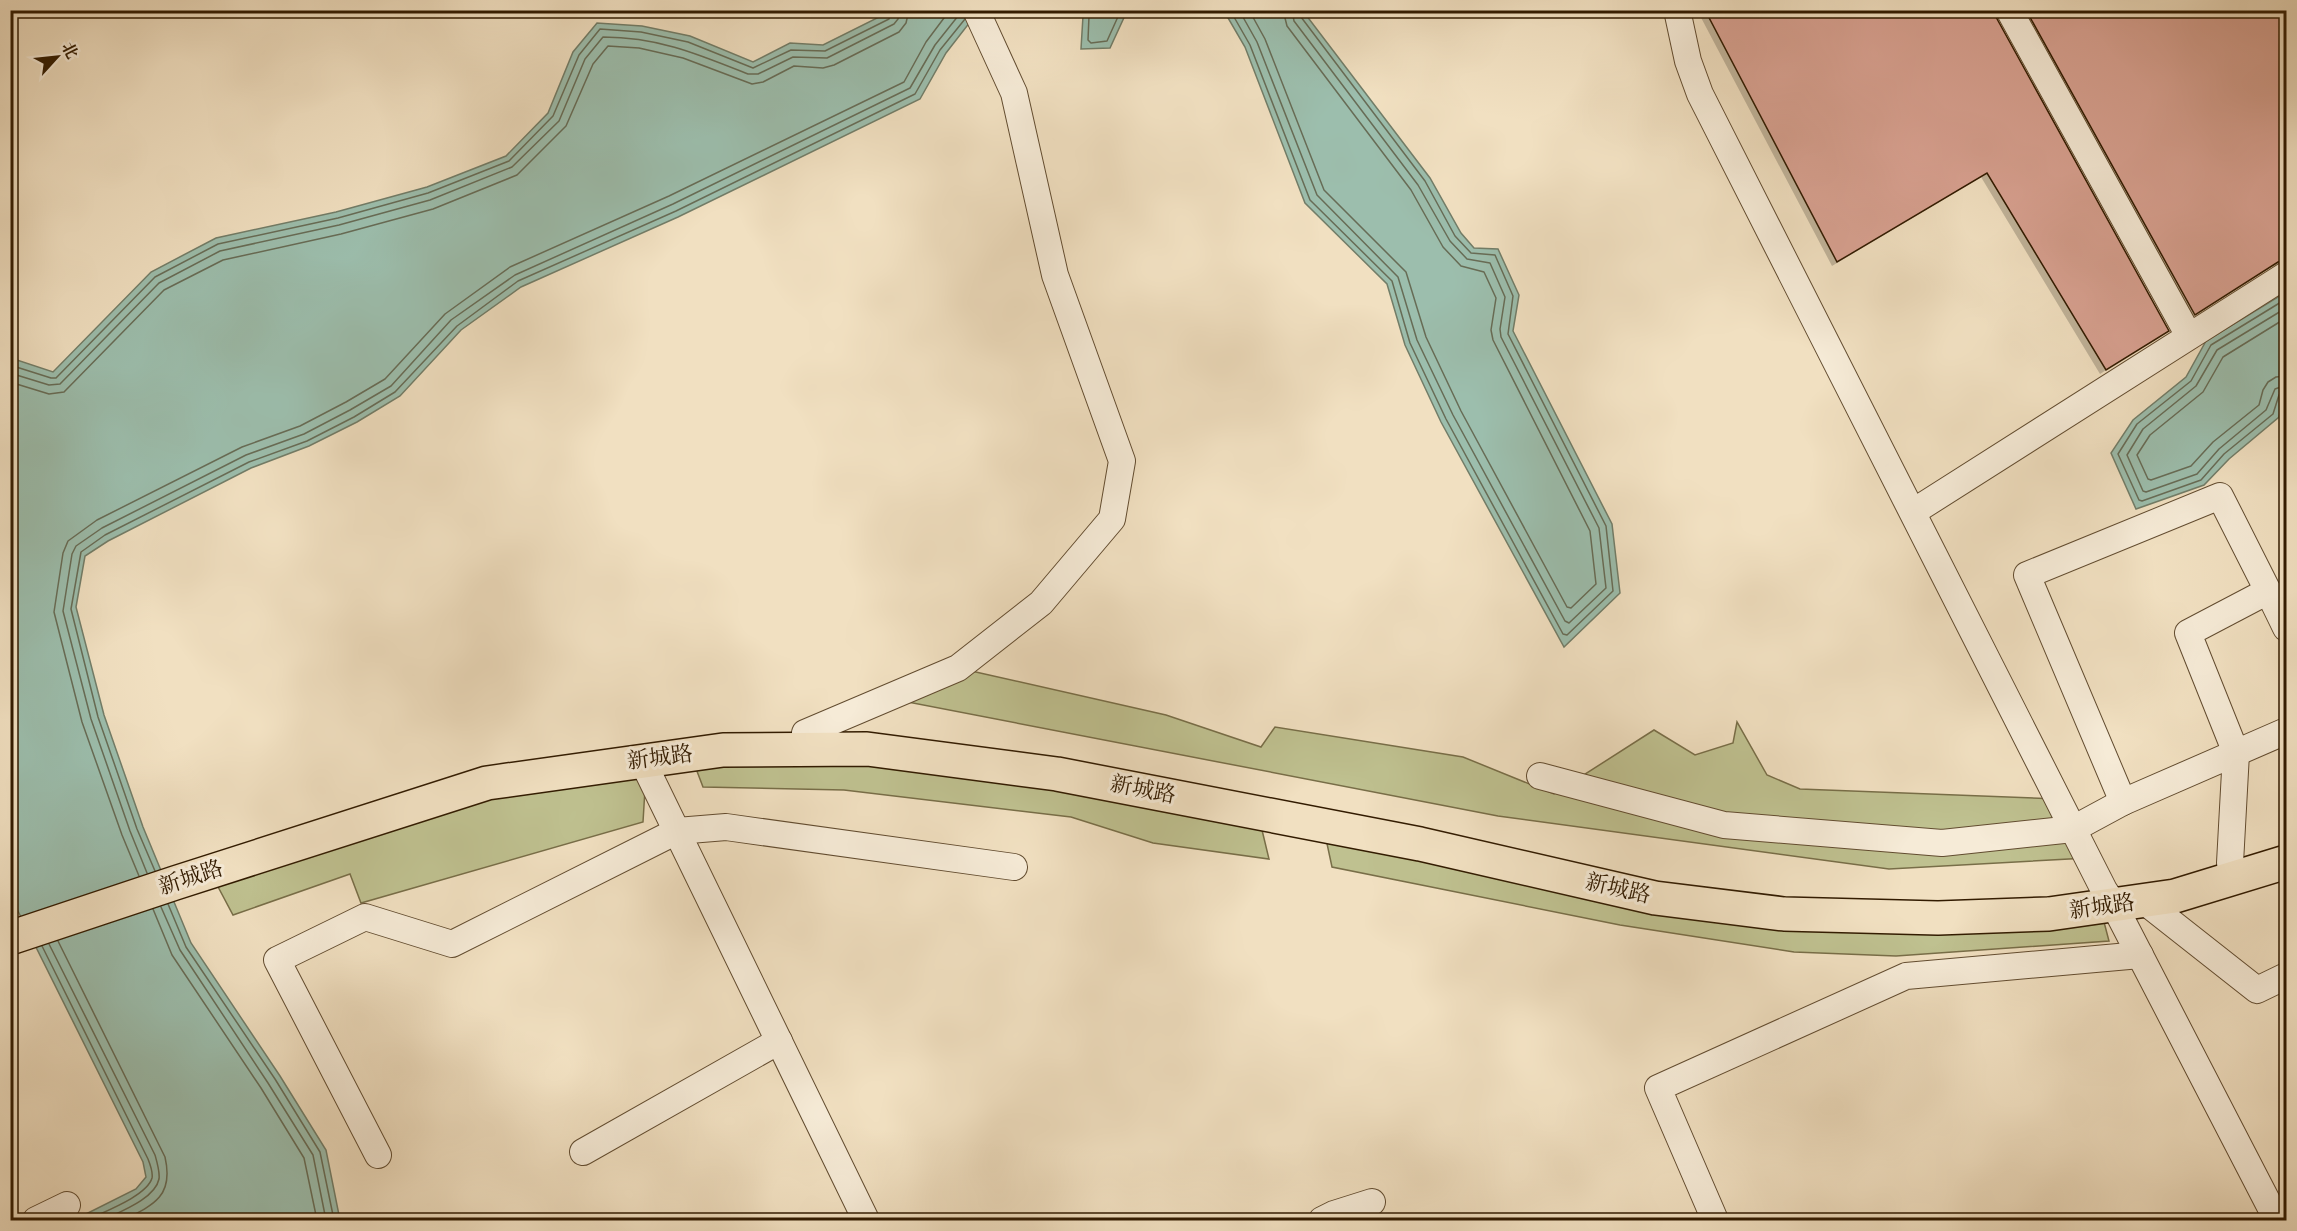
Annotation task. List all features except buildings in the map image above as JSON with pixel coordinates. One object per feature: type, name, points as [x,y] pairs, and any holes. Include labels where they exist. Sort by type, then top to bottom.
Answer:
[{"type":"main road","name":"新城路","points":[[11,931],[483,767],[722,733],[868,733],[1060,758],[1424,828],[1658,882],[1785,898],[1938,902],[2175,897],[2286,862]]},
{"type":"main road","name":"新城路","points":[[174,874],[487,783],[723,750],[867,749],[1045,772],[1420,844],[1656,898],[1784,915],[1949,917],[2049,914],[2121,899],[2286,845]]},
{"type":"street","points":[[805,733],[958,668],[1041,603],[1112,519],[1122,461],[1055,275],[1014,93],[975,10]]},
{"type":"street","points":[[1677,10],[1688,61],[1700,94],[2073,830],[2121,899],[2140,955],[2277,1221]]},
{"type":"street","points":[[2009,10],[2189,336]]},
{"type":"street","points":[[1913,512],[2286,275]]},
{"type":"street","points":[[2123,802],[2027,575],[2220,496],[2286,628]]},
{"type":"street","points":[[2230,863],[2236,753],[2188,633],[2268,591]]},
{"type":"street","points":[[1540,776],[1724,825],[1942,843],[2073,830],[2123,802],[2286,731]]},
{"type":"street","points":[[642,760],[866,1221]]},
{"type":"street","points":[[378,1155],[277,960],[365,916],[452,944],[677,831],[726,828],[1014,867]]},
{"type":"street","points":[[2121,899],[2257,990],[2286,976]]},
{"type":"street","points":[[1715,1221],[1658,1088],[1906,976],[2140,955]]},
{"type":"street","points":[[583,1152],[779,1041]]},
{"type":"street","points":[[1322,1221],[1334,1214],[1372,1202]]},
{"type":"street","points":[[36,1221],[67,1205]]},
{"type":"shaded area","points":[[958,668],[1166,715],[1261,747],[1275,727],[1463,757],[1554,794],[1654,730],[1695,755],[1733,743],[1737,722],[1767,775],[1800,789],[2058,799],[2087,858],[1889,869],[1498,816],[887,698]]},
{"type":"shaded area","points":[[884,760],[1081,790],[1262,830],[1269,859],[1153,843],[1071,817],[844,790],[703,787],[695,766]]},
{"type":"shaded area","points":[[632,773],[645,789],[643,822],[361,903],[350,874],[233,915],[216,883],[481,798]]},
{"type":"shaded area","points":[[1326,839],[1572,890],[2104,922],[2109,941],[1896,956],[1794,952],[1620,925],[1332,867]]},
{"type":"water","points":[[1127,10],[1110,48],[1081,49],[1083,16],[1071,11]]},
{"type":"water","points":[[891,11],[994,11],[970,22],[946,53],[920,99],[678,217],[521,287],[461,330],[400,396],[357,422],[309,446],[251,468],[108,541],[85,556],[76,607],[104,715],[143,827],[191,943],[280,1076],[326,1150],[340,1220],[74,1220],[136,1189],[146,1177],[143,1162],[11,897],[11,358],[53,372],[151,272],[216,238],[336,212],[427,187],[506,156],[548,113],[573,52],[597,23],[642,26],[690,36],[753,62],[790,43],[823,45]]},
{"type":"water","points":[[1224,11],[1303,11],[1430,178],[1461,233],[1474,248],[1498,249],[1519,295],[1513,331],[1612,524],[1620,593],[1564,647],[1441,422],[1405,345],[1387,284],[1305,203],[1245,47]]},
{"type":"water","points":[[2286,292],[2286,388],[2279,417],[2229,459],[2204,485],[2136,509],[2111,453],[2133,420],[2186,377],[2206,341]]}]
